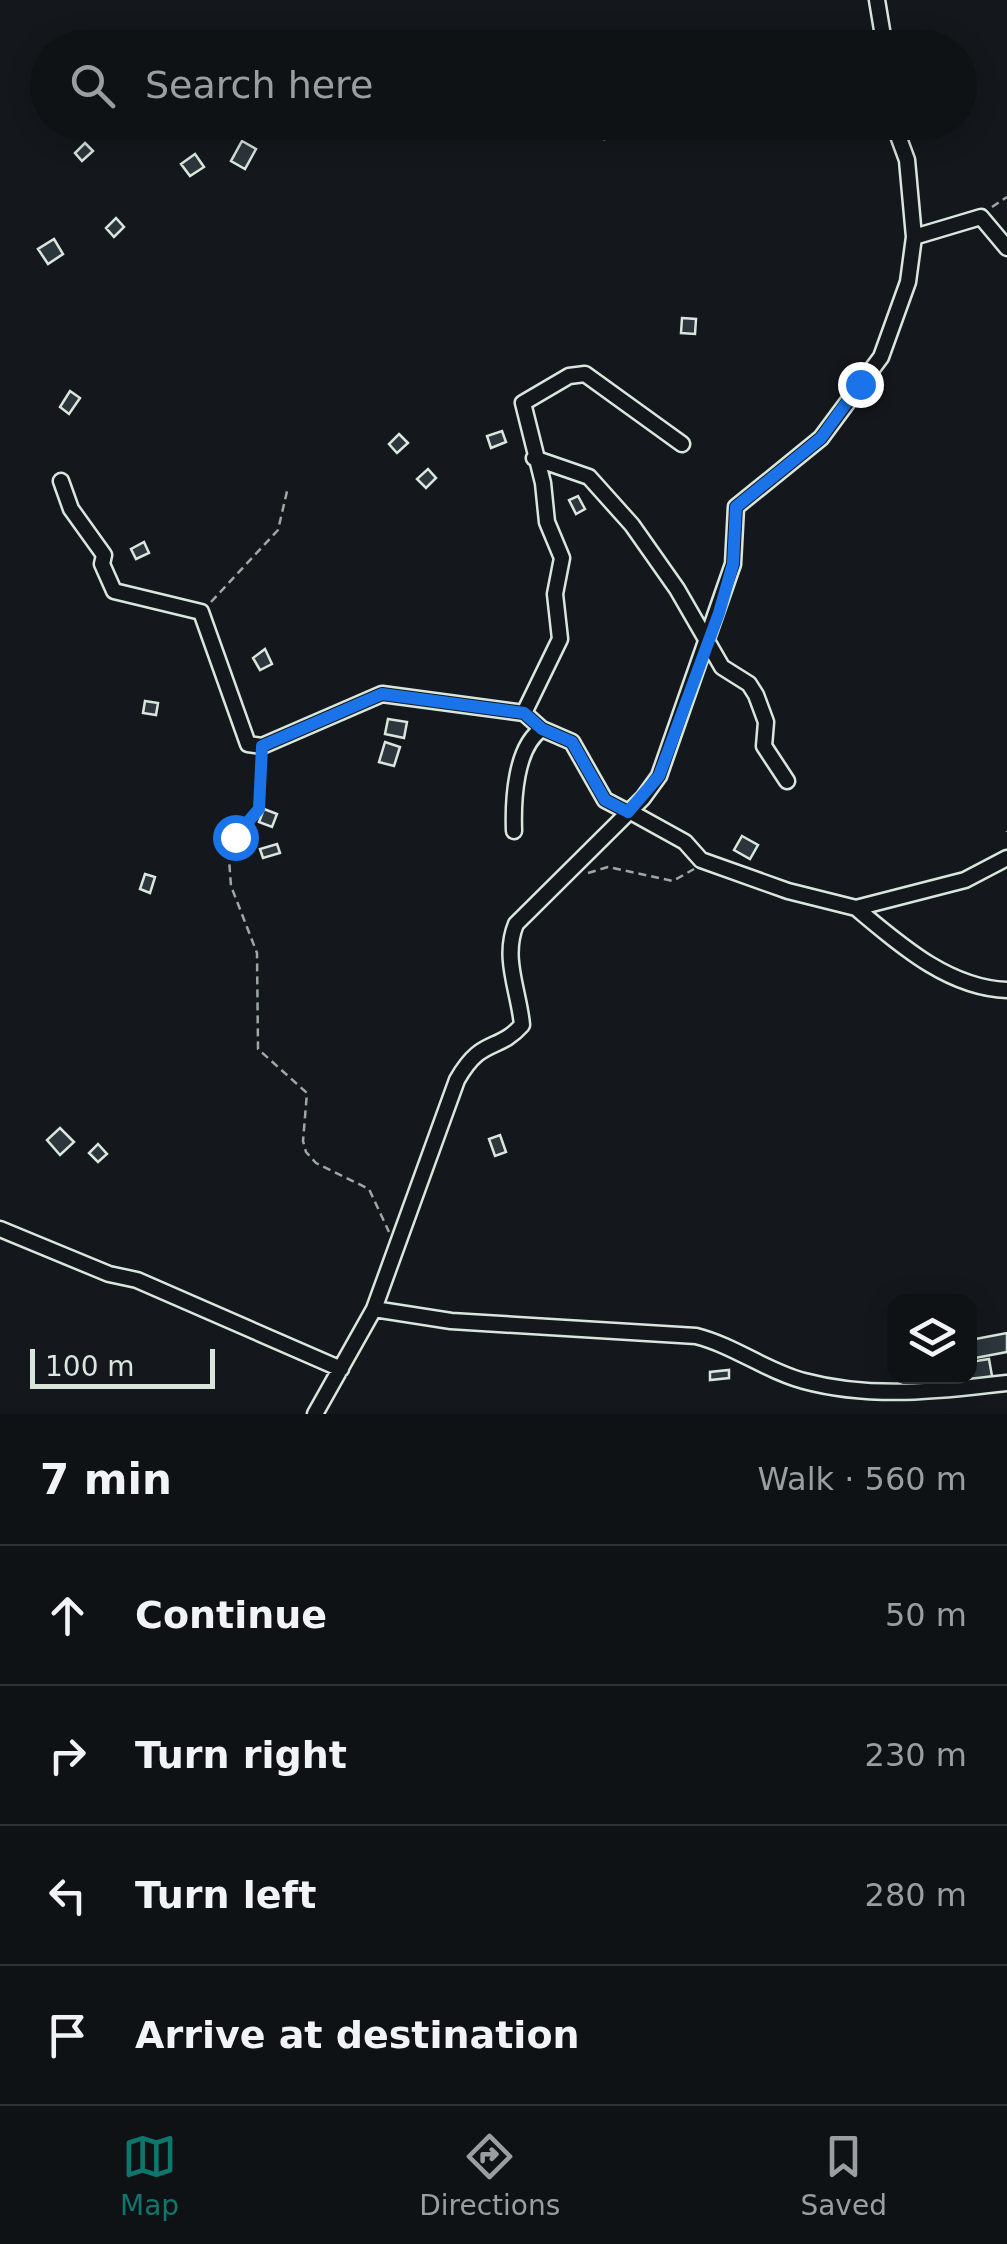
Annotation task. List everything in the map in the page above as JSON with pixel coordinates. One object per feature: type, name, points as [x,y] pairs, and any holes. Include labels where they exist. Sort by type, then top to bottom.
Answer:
[{"type":"street","points":[[877,0],[882,30]]},
{"type":"street","points":[[315,1414],[374,1309],[457,1080],[479,1050],[512,1036],[522,1025],[509,940],[516,924],[629,812],[659,776],[733,564],[736,507],[821,438],[881,358],[908,282],[914,237],[907,160],[899,140]]},
{"type":"street","points":[[914,237],[971,218],[987,220],[1007,248]]},
{"type":"street","points":[[524,713],[547,671],[561,628],[555,594],[562,558],[547,522],[543,483],[523,404],[579,373],[682,444]]},
{"type":"street","points":[[534,458],[598,484],[653,552],[722,667],[748,684],[756,696],[766,722],[764,746],[787,781]]},
{"type":"street","points":[[61,480],[71,509],[104,555],[102,564],[114,591],[201,612],[248,744],[262,746],[382,694],[524,713],[542,729],[572,742],[605,800],[685,842],[701,860],[788,891],[856,908],[889,937],[940,970],[991,990],[1007,990]]},
{"type":"street","points":[[514,831],[513,809],[527,744],[542,729]]},
{"type":"street","points":[[856,908],[966,880],[1007,858]]},
{"type":"street","points":[[0,1229],[108,1274],[136,1280],[341,1369]]},
{"type":"street","points":[[374,1309],[470,1322],[696,1336],[724,1344],[775,1371],[836,1387],[951,1392],[1007,1383]]},
{"type":"path","points":[[987,220],[988,209],[1007,197]]},
{"type":"path","points":[[201,612],[278,530],[288,487]]},
{"type":"path","points":[[262,746],[259,809],[235,837],[228,859],[231,886],[257,952],[258,1049],[307,1092],[306,1152],[316,1163],[368,1189],[398,1250]]},
{"type":"path","points":[[557,883],[608,867],[674,881],[701,860]]},
{"type":"building","points":[[242,141],[256,149],[245,169],[231,161]]},
{"type":"building","points":[[85,143],[93,151],[82,161],[75,153]]},
{"type":"building","points":[[195,154],[204,167],[190,176],[181,164]]},
{"type":"building","points":[[116,218],[124,227],[114,237],[106,228]]},
{"type":"building","points":[[54,239],[63,254],[48,264],[38,249]]},
{"type":"building","points":[[682,318],[696,319],[695,334],[681,333]]},
{"type":"building","points":[[70,391],[80,398],[69,414],[60,407]]},
{"type":"building","points":[[502,431],[506,442],[491,448],[487,436]]},
{"type":"building","points":[[399,434],[408,443],[397,453],[389,444]]},
{"type":"building","points":[[428,469],[436,478],[426,488],[417,479]]},
{"type":"building","points":[[578,496],[585,509],[576,514],[569,500]]},
{"type":"building","points":[[144,542],[149,553],[136,559],[131,549]]},
{"type":"building","points":[[265,649],[272,664],[260,670],[253,658]]},
{"type":"building","points":[[145,701],[158,703],[156,715],[143,713]]},
{"type":"building","points":[[388,719],[407,722],[404,738],[385,734]]},
{"type":"building","points":[[385,742],[400,747],[394,766],[379,762]]},
{"type":"building","points":[[264,809],[277,814],[272,827],[259,822]]},
{"type":"building","points":[[742,836],[758,845],[750,859],[734,850]]},
{"type":"building","points":[[277,844],[280,853],[263,858],[260,849]]},
{"type":"building","points":[[145,874],[155,877],[150,893],[140,889]]},
{"type":"building","points":[[60,1128],[74,1142],[60,1155],[47,1140]]},
{"type":"building","points":[[500,1135],[506,1152],[495,1156],[489,1139]]},
{"type":"building","points":[[98,1144],[107,1154],[98,1162],[89,1153]]},
{"type":"building","points":[[1007,1333],[1007,1352],[977,1358],[977,1339]]},
{"type":"building","points":[[989,1359],[992,1376],[977,1379],[977,1361]]},
{"type":"building","points":[[729,1370],[729,1378],[710,1380],[710,1372]]},
{"type":"route","points":[[235,837],[259,809],[258,763],[262,746],[315,719],[382,694],[524,713],[542,729],[572,742],[605,800],[628,812],[659,776],[719,613],[733,564],[732,517],[736,507],[748,493],[821,438],[860,384]]}]
